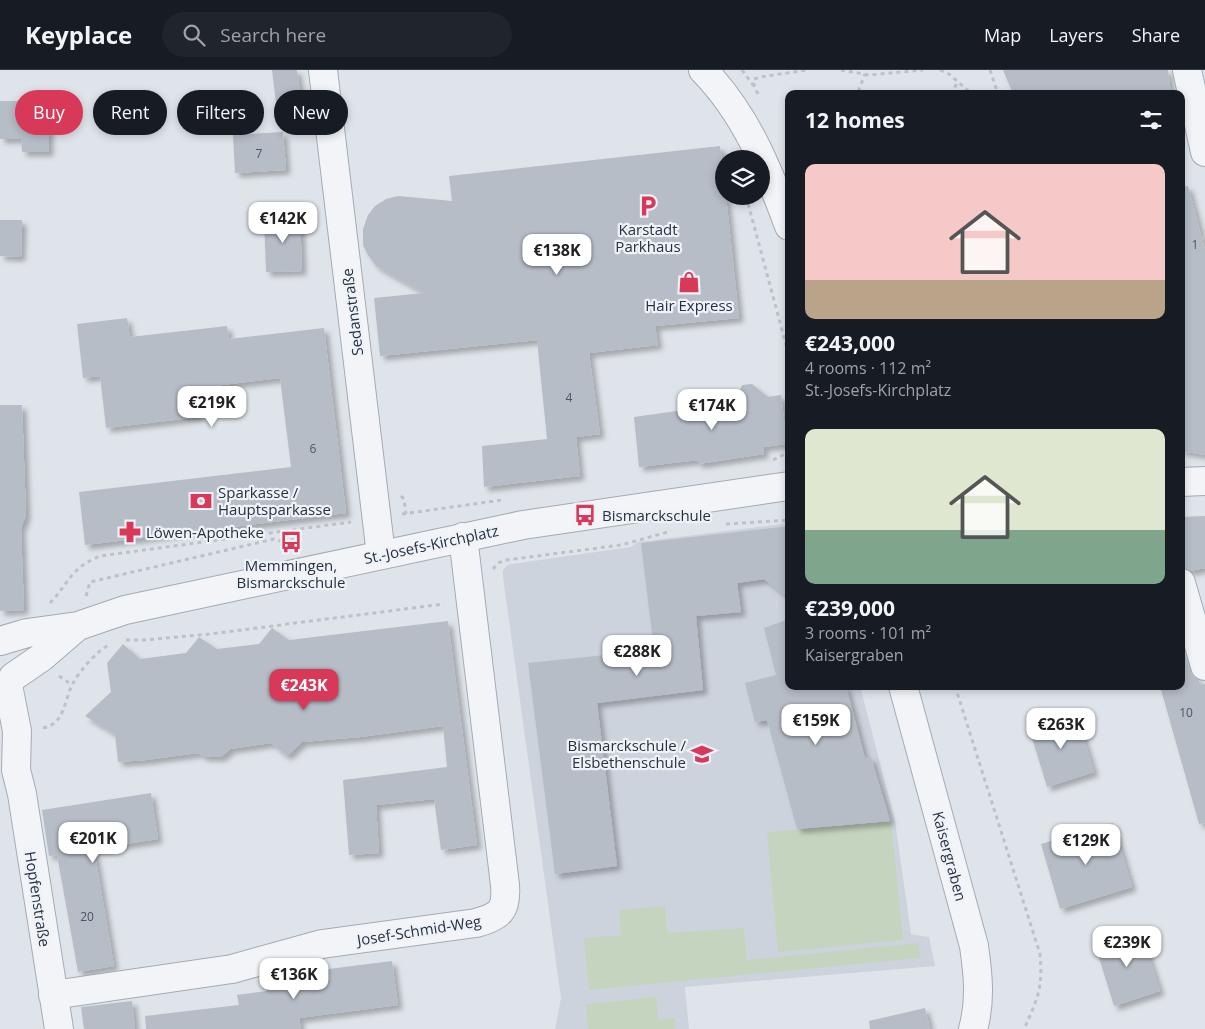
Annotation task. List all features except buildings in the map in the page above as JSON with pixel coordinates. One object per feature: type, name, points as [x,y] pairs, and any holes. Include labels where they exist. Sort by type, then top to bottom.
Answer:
[{"type":"street","name":"Sedanstraße","points":[[323,70],[381,555]]},
{"type":"street","points":[[702,70],[733,105],[747,128],[762,157],[785,216]]},
{"type":"street","points":[[1187,70],[1205,152]]},
{"type":"street","points":[[1185,482],[1205,482]]},
{"type":"street","name":"St.-Josefs-Kirchplatz","points":[[0,641],[27,634],[78,626],[125,610],[522,525],[785,487]]},
{"type":"street","name":"Josef-Schmid-Weg","points":[[53,995],[232,969],[322,944],[476,923],[493,918],[501,911],[506,898],[505,885],[464,537]]},
{"type":"street","points":[[1185,597],[1205,666]]},
{"type":"street","name":"St.-Josefs-Kirchplatz","points":[[7,689],[78,626]]},
{"type":"street","name":"Hopfenstraße","points":[[0,647],[5,651],[11,663],[7,689],[11,751],[22,794],[59,1029]]},
{"type":"street","name":"Kaisergraben","points":[[904,690],[974,946],[979,988],[978,1012],[973,1029]]},
{"type":"path","points":[[742,70],[754,86]]},
{"type":"path","points":[[760,77],[807,70]]},
{"type":"path","points":[[841,70],[865,74],[923,70]]},
{"type":"path","points":[[940,70],[949,74],[967,90]]},
{"type":"path","points":[[990,70],[997,90]]},
{"type":"path","points":[[859,90],[865,74]]},
{"type":"path","points":[[953,90],[958,82]]},
{"type":"path","points":[[748,205],[785,341]]},
{"type":"path","points":[[47,606],[60,594],[75,572],[86,563],[100,556],[406,514]]},
{"type":"path","points":[[723,524],[785,520]]},
{"type":"path","points":[[291,542],[297,530]]},
{"type":"path","points":[[122,640],[145,640],[210,634],[404,610],[472,599],[479,595],[489,573],[498,563],[506,560],[621,545],[670,532]]},
{"type":"path","points":[[11,751],[55,723],[62,715],[72,685],[78,675],[107,646],[115,642]]},
{"type":"path","points":[[956,690],[1040,954],[1042,977],[1038,1000],[1024,1029]]},
{"type":"shaded area","name":"Bismarckschule / Elsbethenschule","points":[[785,524],[785,690],[861,690],[895,821],[911,934],[929,937],[935,966],[685,987],[689,1029],[555,1029],[561,998],[503,570],[512,564],[631,547],[638,542]]},
{"type":"green space","points":[[891,822],[903,940],[778,952],[767,832]]},
{"type":"green space","points":[[665,906],[667,933],[744,928],[747,960],[918,943],[920,958],[589,990],[584,938],[621,935],[619,910]]},
{"type":"green space","points":[[656,997],[659,1020],[675,1018],[675,1029],[588,1029],[586,1004]]},
{"type":"place","name":"Karstadt Parkhaus","points":[[648,206]]},
{"type":"place","name":"Hair Express","points":[[689,282]]},
{"type":"place","name":"Sparkasse / Hauptsparkasse","points":[[201,501]]},
{"type":"place","name":"Bismarckschule","points":[[585,515]]},
{"type":"place","name":"Löwen-Apotheke","points":[[130,532]]},
{"type":"place","name":"Memmingen, Bismarckschule","points":[[291,542]]},
{"type":"place","name":"Bismarckschule / Elsbethenschule","points":[[702,754]]}]
